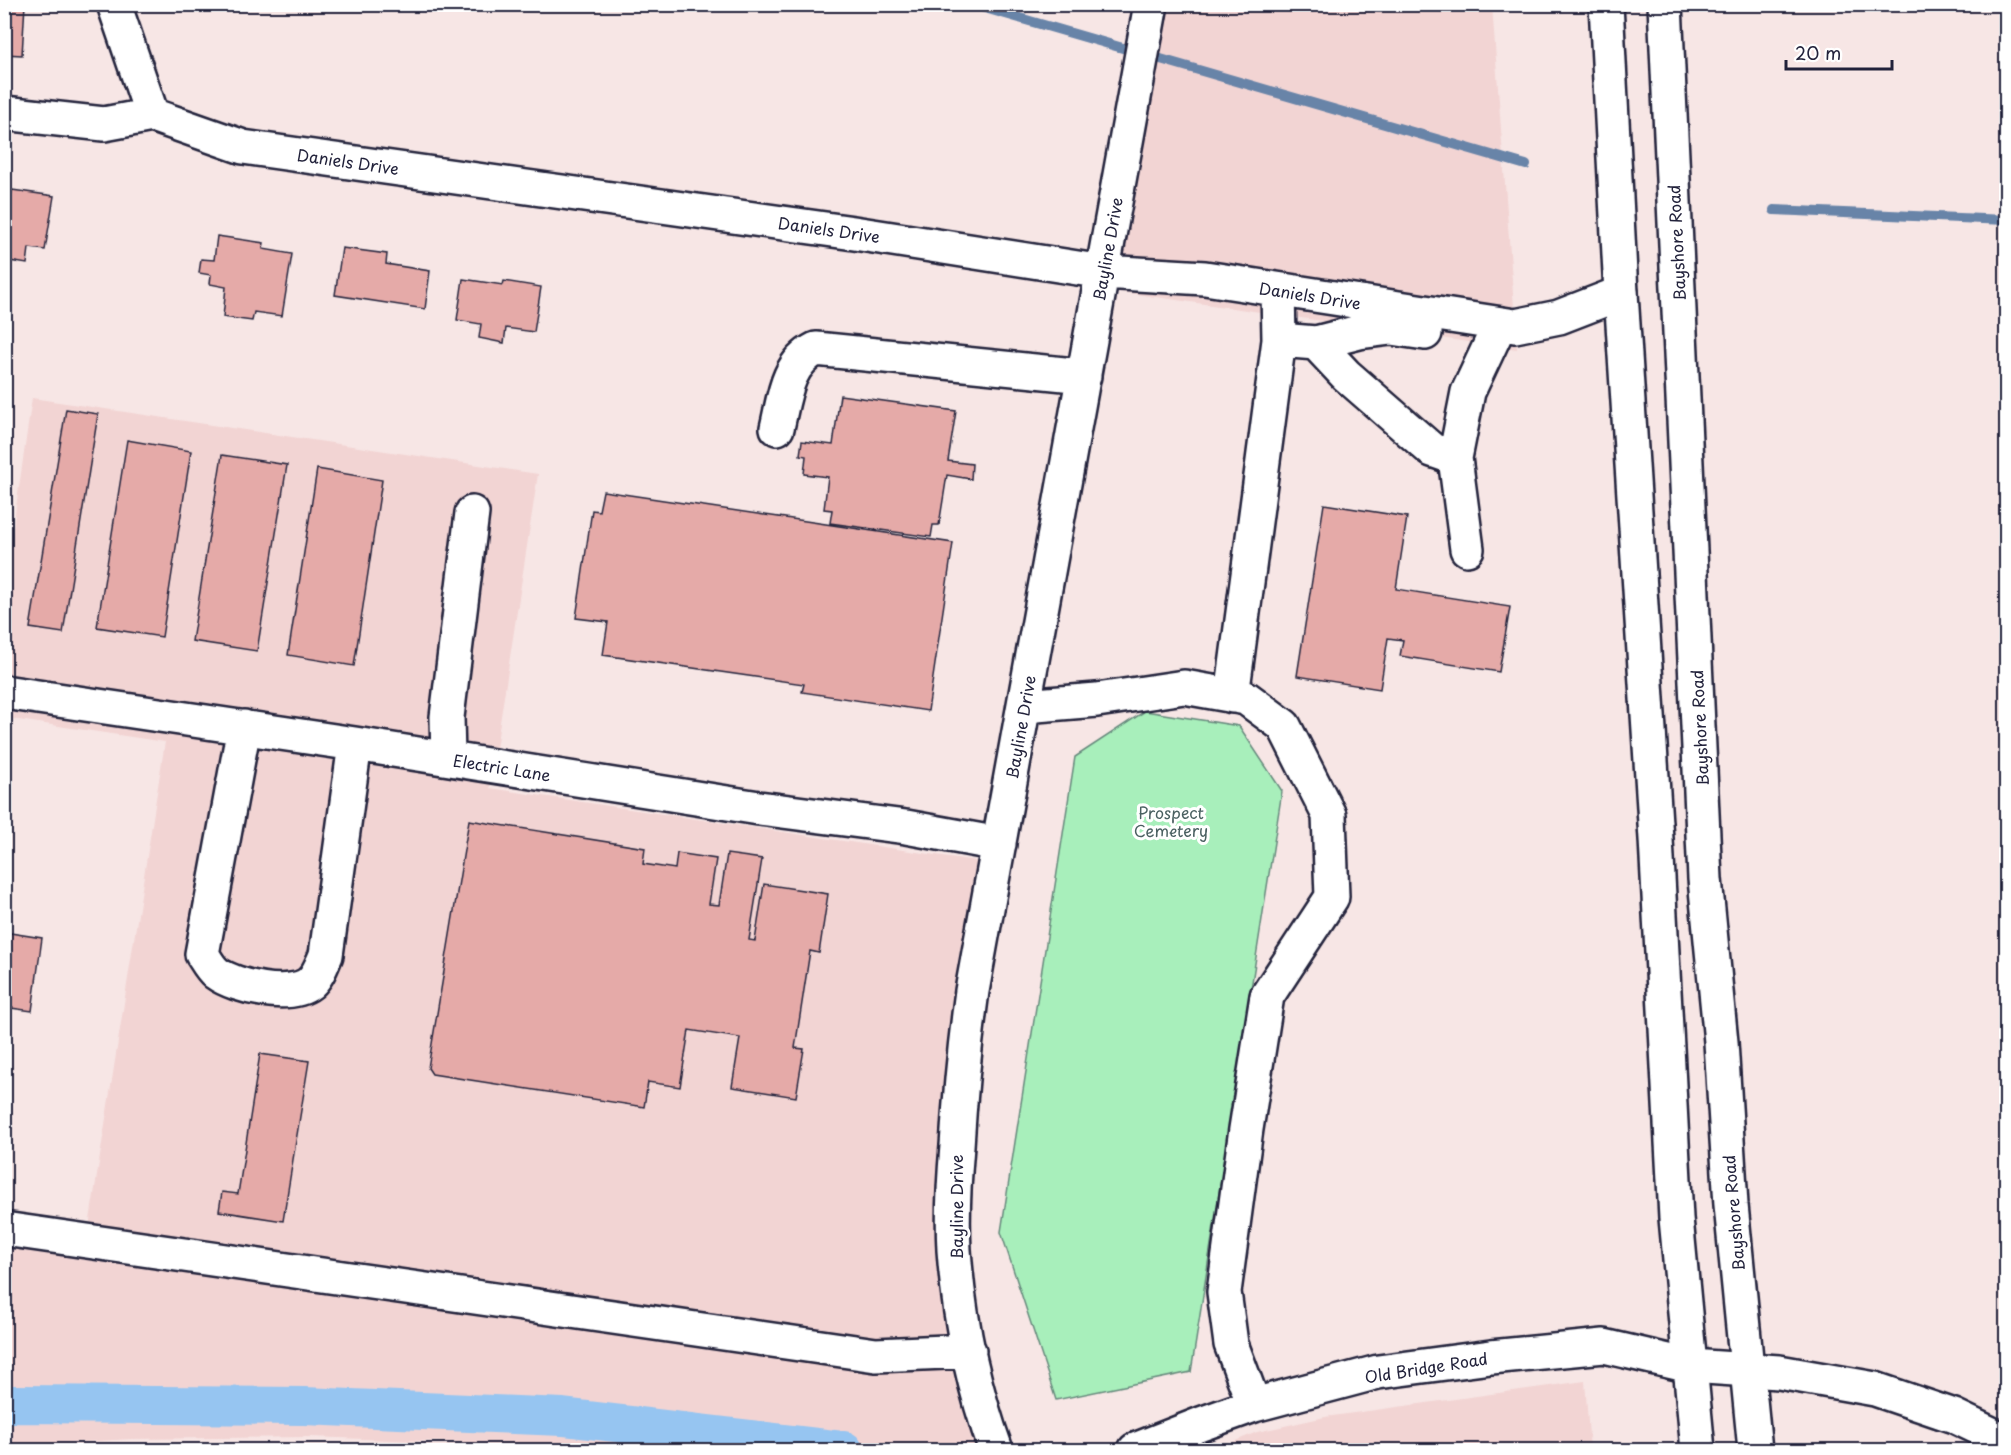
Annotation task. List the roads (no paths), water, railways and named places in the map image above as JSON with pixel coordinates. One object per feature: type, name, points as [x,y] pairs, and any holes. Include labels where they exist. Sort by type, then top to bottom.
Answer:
[{"type":"street","points":[[4,113],[104,124],[152,115],[114,4]]},
{"type":"street","points":[[1605,4],[1655,818],[1676,1218],[1698,1450]]},
{"type":"street","name":"Bayshore Road","points":[[1664,8],[1706,879],[1721,1042],[1731,1204],[1755,1450]]},
{"type":"street","name":"Bayline Drive","points":[[996,1450],[986,1424],[969,1351],[954,1250],[953,1199],[962,1058],[972,992],[1149,17]]},
{"type":"street","name":"Daniels Drive","points":[[152,115],[243,147],[854,233],[1102,272],[1205,278],[1278,290],[1496,334],[1515,326],[1559,316],[1621,292]]},
{"type":"street","points":[[1232,696],[1279,340],[1278,290]]},
{"type":"street","points":[[1279,340],[1316,343],[1359,332],[1391,328],[1496,334],[1468,392],[1455,458],[1467,549]]},
{"type":"street","points":[[1316,343],[1346,375],[1432,450],[1455,458]]},
{"type":"street","points":[[777,428],[788,379],[804,355],[816,350],[1084,376]]},
{"type":"street","points":[[448,758],[447,717],[472,513]]},
{"type":"street","points":[[1024,706],[1097,700],[1184,687],[1246,698],[1284,726],[1329,815],[1332,897],[1267,996],[1224,1292],[1231,1344],[1254,1405]]},
{"type":"street","name":"Electric Lane","points":[[4,692],[448,758],[759,808],[906,827],[999,843]]},
{"type":"street","points":[[244,727],[202,954],[214,972],[246,987],[294,990],[310,983],[319,971],[326,955],[355,744]]},
{"type":"street","points":[[4,1229],[876,1355],[969,1351]]},
{"type":"street","name":"Old Bridge Road","points":[[1135,1450],[1254,1405],[1378,1372],[1491,1357],[1605,1346],[1690,1366],[1779,1372],[1875,1389],[1954,1416],[2007,1441]]},
{"type":"waterway","points":[[971,4],[1526,165]]},
{"type":"waterway","points":[[1774,210],[2006,220]]},
{"type":"waterway","points":[[4,1405],[304,1406],[563,1417],[844,1450]]},
{"type":"park label","name":"Prospect Cemetery","points":[[1171,821]]}]
